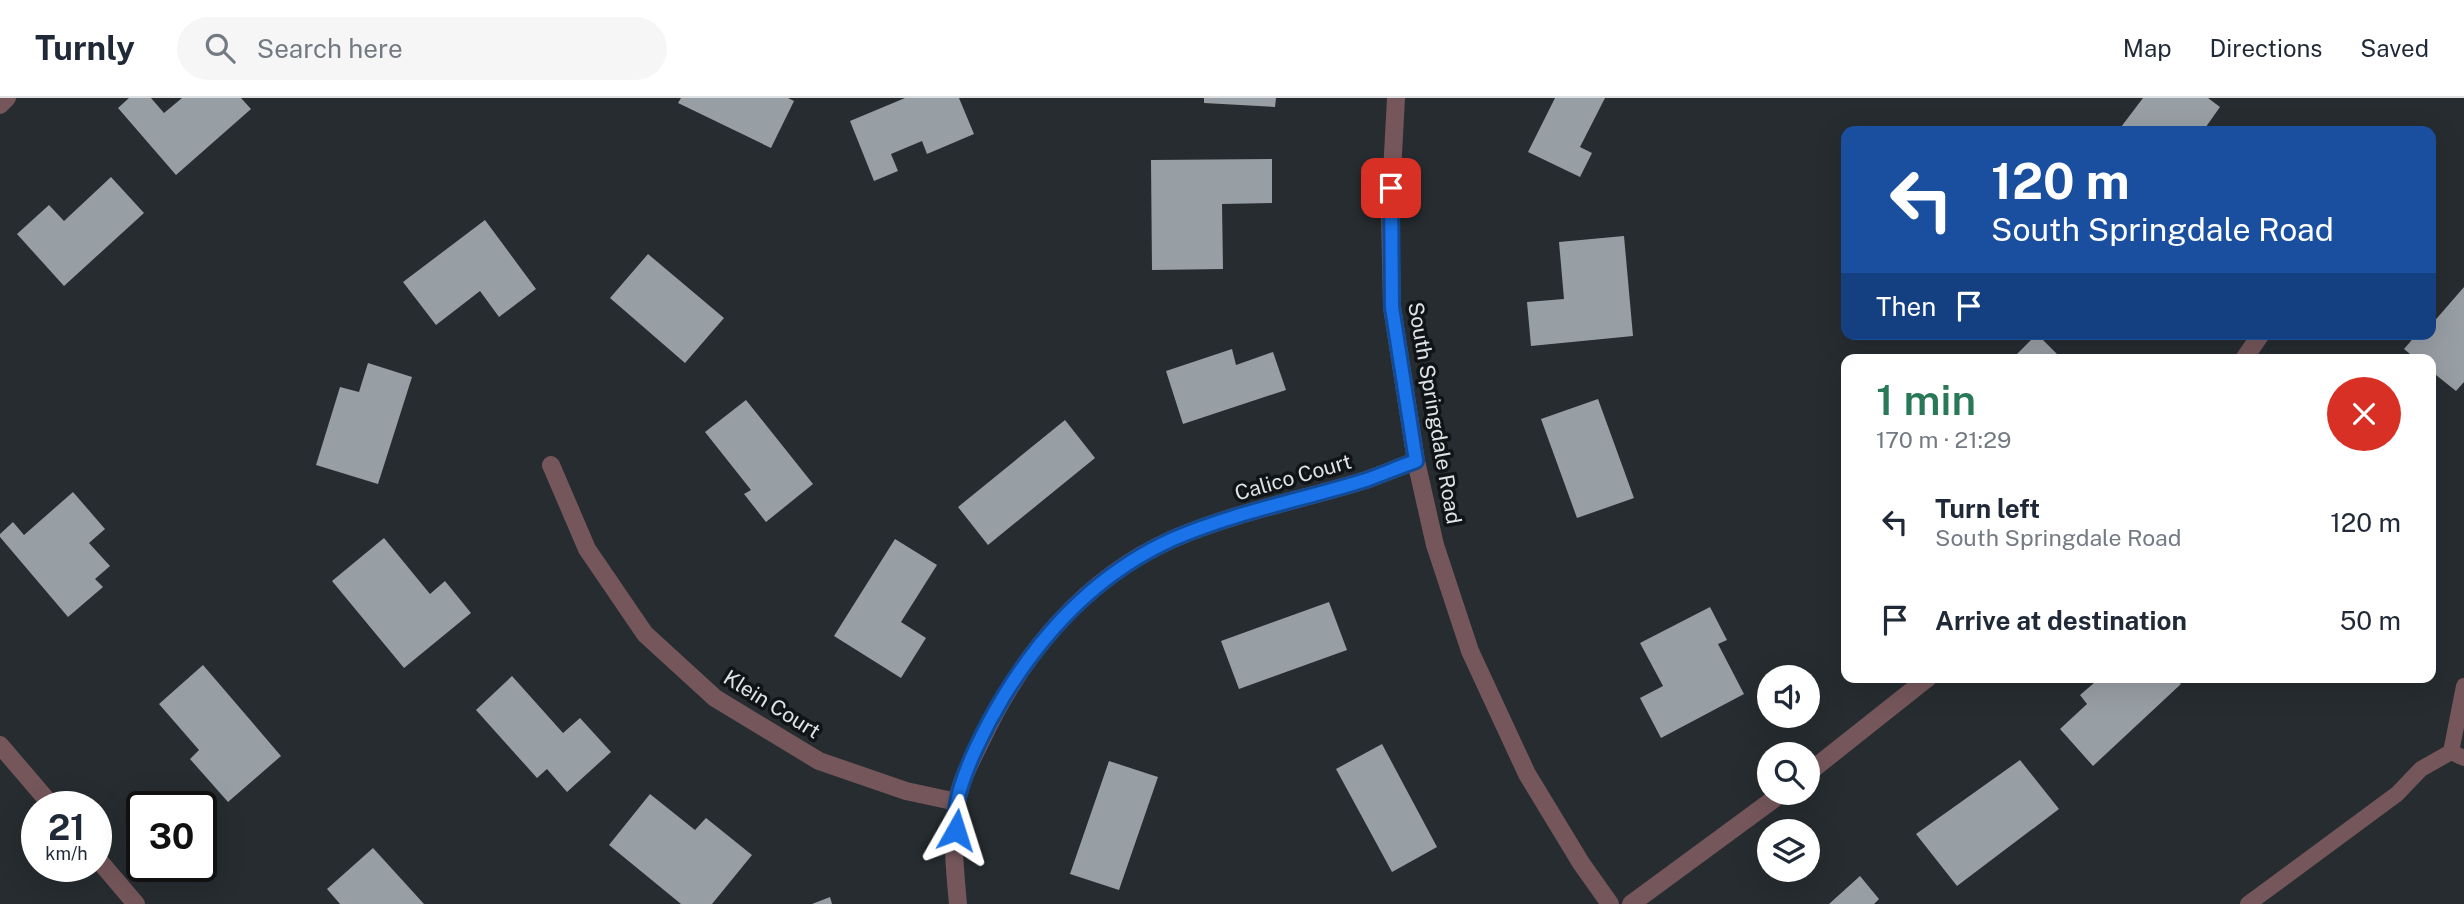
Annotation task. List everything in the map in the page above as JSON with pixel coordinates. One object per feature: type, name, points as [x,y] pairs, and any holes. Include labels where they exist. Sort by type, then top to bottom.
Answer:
[{"type":"street","points":[[0,105],[7,98]]},
{"type":"street","name":"South Springdale Road","points":[[1396,98],[1390,210],[1392,307],[1416,461],[1435,545],[1470,650],[1527,774],[1581,863],[1610,904]]},
{"type":"street","name":"Calico Court","points":[[958,904],[954,857],[957,802],[970,764],[995,712],[1025,662],[1060,619],[1112,574],[1171,540],[1230,518],[1367,480],[1416,461]]},
{"type":"street","name":"Klein Court","points":[[551,465],[587,549],[646,634],[715,698],[819,761],[906,791],[957,802]]},
{"type":"street","points":[[1820,764],[1922,683]]},
{"type":"street","points":[[0,745],[39,791]]},
{"type":"street","points":[[1631,904],[1766,805]]},
{"type":"street","points":[[112,876],[136,904]]},
{"type":"lane","points":[[2248,904],[2397,794],[2421,769],[2458,755],[2464,686]]},
{"type":"building","points":[[129,98],[151,98],[164,113],[182,98],[241,98],[251,109],[176,175],[118,108]]},
{"type":"building","points":[[681,98],[788,98],[794,101],[771,148],[678,103]]},
{"type":"building","points":[[905,98],[959,98],[974,134],[927,154],[922,141],[891,154],[898,171],[874,181],[850,121]]},
{"type":"building","points":[[1204,98],[1276,98],[1275,107],[1204,103]]},
{"type":"building","points":[[1555,98],[1605,98],[1580,147],[1592,153],[1580,177],[1528,152]]},
{"type":"building","points":[[2143,98],[2208,98],[2220,107],[2207,126],[2122,126]]},
{"type":"building","points":[[1272,159],[1272,203],[1222,204],[1223,269],[1152,270],[1151,160]]},
{"type":"building","points":[[111,177],[144,213],[64,286],[17,234],[49,205],[64,221]]},
{"type":"building","points":[[485,220],[536,289],[499,317],[480,291],[436,325],[403,282]]},
{"type":"building","points":[[1624,236],[1633,336],[1531,346],[1527,302],[1564,299],[1559,242]]},
{"type":"building","points":[[648,254],[724,318],[685,363],[610,298]]},
{"type":"building","points":[[2464,287],[2464,382],[2456,391],[2436,375],[2436,354],[2410,354],[2404,349],[2412,340],[2436,340],[2436,319]]},
{"type":"building","points":[[2031,340],[2043,340],[2057,354],[2017,354]]},
{"type":"building","points":[[1232,349],[1236,365],[1273,352],[1286,390],[1183,424],[1166,371]]},
{"type":"building","points":[[368,363],[412,377],[378,484],[316,465],[340,387],[359,392]]},
{"type":"building","points":[[1598,399],[1634,498],[1577,518],[1541,419]]},
{"type":"building","points":[[746,400],[813,484],[766,522],[744,494],[751,490],[705,432]]},
{"type":"building","points":[[1065,420],[1095,458],[988,545],[958,507]]},
{"type":"building","points":[[73,492],[105,529],[89,543],[110,566],[95,579],[103,587],[68,617],[0,534],[13,522],[24,535]]},
{"type":"building","points":[[384,538],[430,594],[445,581],[471,613],[404,668],[332,581]]},
{"type":"building","points":[[895,539],[937,565],[901,622],[926,638],[901,678],[834,636]]},
{"type":"building","points":[[1329,602],[1347,650],[1239,689],[1221,641]]},
{"type":"building","points":[[1710,607],[1727,640],[1718,644],[1744,694],[1661,738],[1640,698],[1663,686],[1640,643]]},
{"type":"building","points":[[203,665],[281,756],[228,802],[190,759],[199,750],[159,704]]},
{"type":"building","points":[[512,676],[563,733],[580,718],[611,752],[567,792],[547,769],[537,778],[476,710]]},
{"type":"building","points":[[2094,683],[2181,684],[2093,766],[2060,729],[2087,704],[2080,695]]},
{"type":"building","points":[[1382,744],[1437,847],[1392,872],[1336,769]]},
{"type":"building","points":[[2020,760],[2059,809],[1957,886],[1916,834]]},
{"type":"building","points":[[1109,761],[1158,777],[1119,890],[1070,874]]},
{"type":"building","points":[[650,794],[695,830],[706,818],[752,855],[712,904],[681,904],[609,845]]},
{"type":"building","points":[[373,848],[424,904],[340,904],[327,889]]},
{"type":"building","points":[[1860,876],[1879,899],[1874,904],[1829,904]]},
{"type":"building","points":[[830,897],[832,904],[812,904]]},
{"type":"route","points":[[956,830],[957,802],[970,764],[995,712],[1025,662],[1060,619],[1112,574],[1171,540],[1210,525],[1367,480],[1416,461],[1392,307],[1391,188]]}]
